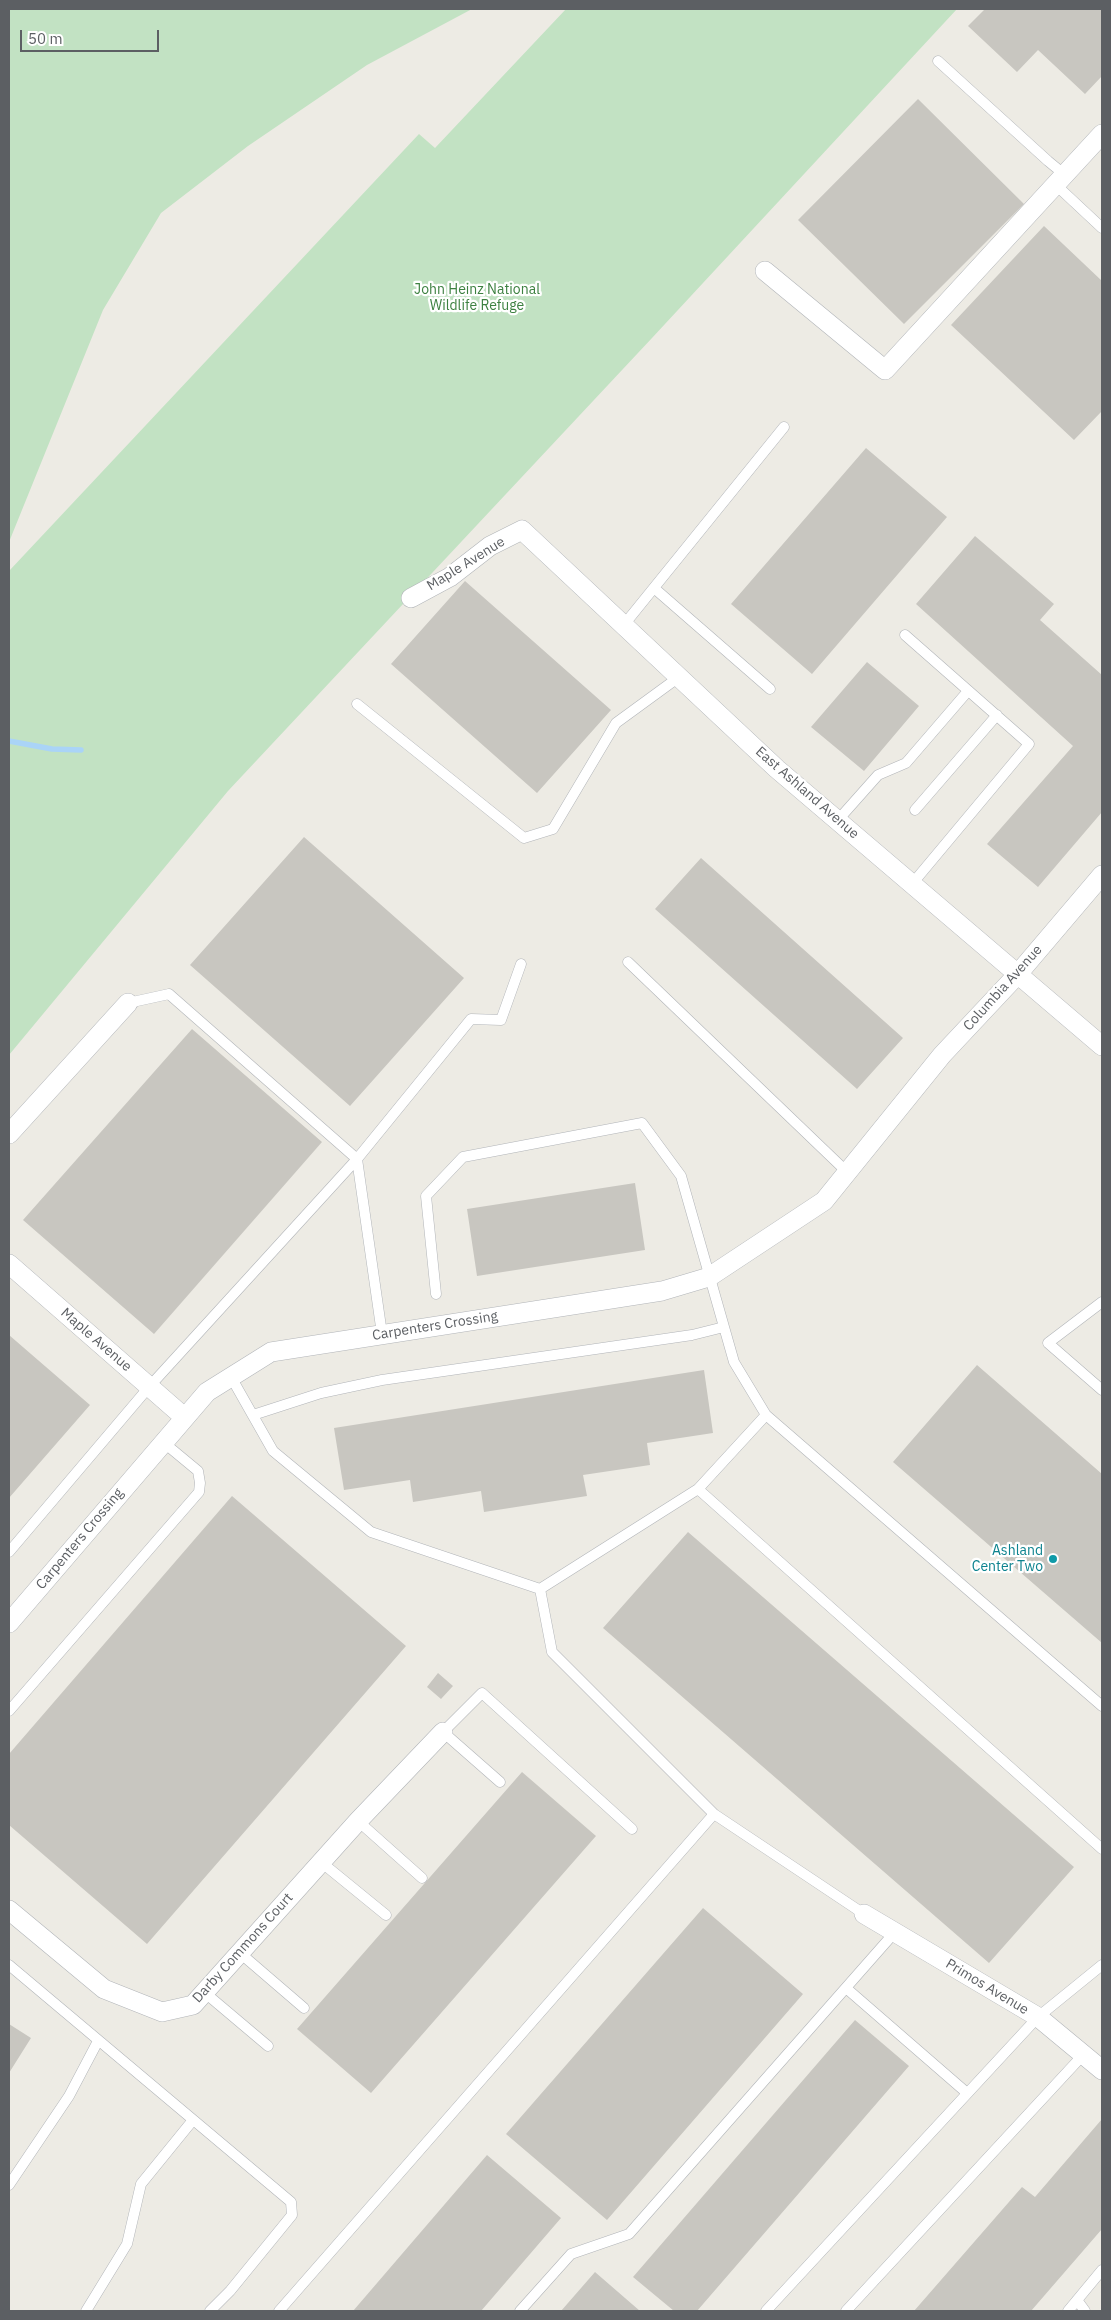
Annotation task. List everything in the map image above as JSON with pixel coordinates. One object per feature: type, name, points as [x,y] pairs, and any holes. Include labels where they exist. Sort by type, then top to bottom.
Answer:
[{"type":"street","points":[[765,271],[885,370],[1099,139]]},
{"type":"street","name":"Maple Avenue","points":[[411,598],[450,577],[490,546],[522,530]]},
{"type":"street","name":"East Ashland Avenue","points":[[522,530],[777,769],[1016,975],[1102,1046]]},
{"type":"street","name":"Columbia Avenue","points":[[904,1100],[942,1055],[1016,975],[1102,875]]},
{"type":"street","points":[[9,1134],[128,1003]]},
{"type":"street","name":"Carpenters Crossing","points":[[9,1623],[207,1392],[272,1352],[662,1291],[709,1277],[824,1201],[904,1100]]},
{"type":"street","name":"Maple Avenue","points":[[9,1264],[184,1417]]},
{"type":"street","name":"Darby Commons Court","points":[[9,1910],[104,1989],[162,2012],[193,2005],[358,1821],[443,1732]]},
{"type":"street","name":"Primos Avenue","points":[[864,1914],[1038,2017],[1096,2063]]},
{"type":"lane","points":[[938,61],[1048,161],[1060,180],[1102,228]]},
{"type":"lane","points":[[623,626],[784,427]]},
{"type":"lane","points":[[654,588],[770,688]]},
{"type":"lane","points":[[905,636],[1029,744],[912,884]]},
{"type":"lane","points":[[357,704],[524,838],[553,829],[616,723],[678,677]]},
{"type":"lane","points":[[838,820],[878,775],[906,763],[968,691]]},
{"type":"lane","points":[[915,810],[997,716]]},
{"type":"lane","points":[[628,962],[847,1172]]},
{"type":"lane","points":[[9,1552],[149,1387],[357,1159],[471,1019],[501,1020],[521,964]]},
{"type":"lane","points":[[128,1003],[169,994],[357,1159],[382,1334]]},
{"type":"lane","points":[[436,1294],[426,1196],[462,1157],[642,1123],[680,1176],[734,1362],[766,1415],[1102,1706]]},
{"type":"lane","points":[[1102,1302],[1048,1342],[1102,1390]]},
{"type":"lane","points":[[253,1416],[322,1393],[382,1380],[692,1336],[724,1327]]},
{"type":"lane","points":[[231,1377],[273,1451],[372,1532],[540,1589]]},
{"type":"lane","points":[[540,1589],[698,1489],[766,1415]]},
{"type":"lane","points":[[9,1711],[199,1492],[198,1471],[163,1442]]},
{"type":"lane","points":[[698,1489],[1102,1849]]},
{"type":"lane","points":[[540,1589],[552,1652],[714,1814],[864,1914]]},
{"type":"lane","points":[[500,1782],[443,1732],[482,1693],[632,1828]]},
{"type":"lane","points":[[279,2311],[714,1814]]},
{"type":"lane","points":[[358,1821],[422,1878]]},
{"type":"lane","points":[[321,1862],[386,1915]]},
{"type":"lane","points":[[520,2311],[571,2254],[629,2234],[895,1932]]},
{"type":"lane","points":[[240,1952],[304,2008]]},
{"type":"lane","points":[[9,1965],[291,2202],[292,2215],[230,2291],[210,2311]]},
{"type":"lane","points":[[766,2311],[1038,2017],[1102,1965]]},
{"type":"lane","points":[[846,1988],[967,2094]]},
{"type":"lane","points":[[204,1992],[268,2046]]},
{"type":"lane","points":[[9,2185],[69,2096],[98,2041]]},
{"type":"lane","points":[[846,2311],[1096,2063]]},
{"type":"lane","points":[[86,2311],[127,2244],[141,2184],[193,2120]]},
{"type":"lane","points":[[1068,2311],[1102,2270]]},
{"type":"lane","points":[[1077,2300],[1085,2311]]},
{"type":"green space","points":[[9,9],[472,9],[367,65],[248,146],[161,213],[103,310],[9,542]]},
{"type":"green space","name":"John Heinz National Wildlife Refuge","points":[[566,9],[957,9],[228,791],[9,1055],[9,571],[419,134],[435,148]]},
{"type":"building","points":[[985,9],[1102,9],[1102,76],[1085,94],[1038,50],[1017,72],[968,26]]},
{"type":"building","points":[[918,99],[1024,204],[904,324],[798,220]]},
{"type":"building","points":[[1044,226],[1102,281],[1102,411],[1074,440],[951,325]]},
{"type":"building","points":[[866,448],[947,517],[812,674],[731,604]]},
{"type":"building","points":[[975,536],[1054,604],[1040,620],[1102,675],[1102,812],[1038,887],[987,844],[1073,746],[916,604]]},
{"type":"building","points":[[465,581],[611,710],[537,793],[391,664]]},
{"type":"building","points":[[867,662],[919,706],[864,771],[811,727]]},
{"type":"building","points":[[304,837],[464,978],[350,1106],[190,965]]},
{"type":"building","points":[[701,858],[903,1038],[857,1089],[655,909]]},
{"type":"building","points":[[192,1029],[322,1142],[154,1334],[23,1220]]},
{"type":"building","points":[[635,1183],[645,1250],[477,1276],[467,1209]]},
{"type":"building","points":[[9,1335],[90,1405],[9,1498]]},
{"type":"building","name":"Ashland Center Two","points":[[977,1365],[1102,1474],[1102,1643],[893,1462]]},
{"type":"building","points":[[704,1370],[713,1433],[647,1443],[650,1465],[583,1475],[587,1496],[484,1512],[481,1491],[413,1502],[410,1480],[344,1490],[334,1428]]},
{"type":"building","points":[[232,1496],[406,1646],[147,1944],[9,1825],[9,1754]]},
{"type":"building","points":[[688,1532],[1074,1867],[989,1963],[603,1628]]},
{"type":"building","points":[[438,1673],[453,1686],[441,1699],[427,1687]]},
{"type":"building","points":[[522,1772],[596,1836],[371,2093],[297,2029]]},
{"type":"building","points":[[703,1908],[803,1994],[607,2220],[506,2134]]},
{"type":"building","points":[[855,2020],[909,2066],[697,2311],[674,2311],[633,2277]]},
{"type":"building","points":[[9,2024],[31,2038],[9,2073]]},
{"type":"building","points":[[1102,2119],[1102,2229],[1031,2311],[914,2311],[1022,2187],[1035,2197]]},
{"type":"building","points":[[487,2155],[561,2218],[481,2311],[353,2311]]},
{"type":"building","points":[[595,2272],[640,2311],[561,2311]]},
{"type":"waterway","points":[[9,741],[52,749],[81,750]]},
{"type":"place","name":"Ashland Center Two","points":[[1053,1559]]}]
